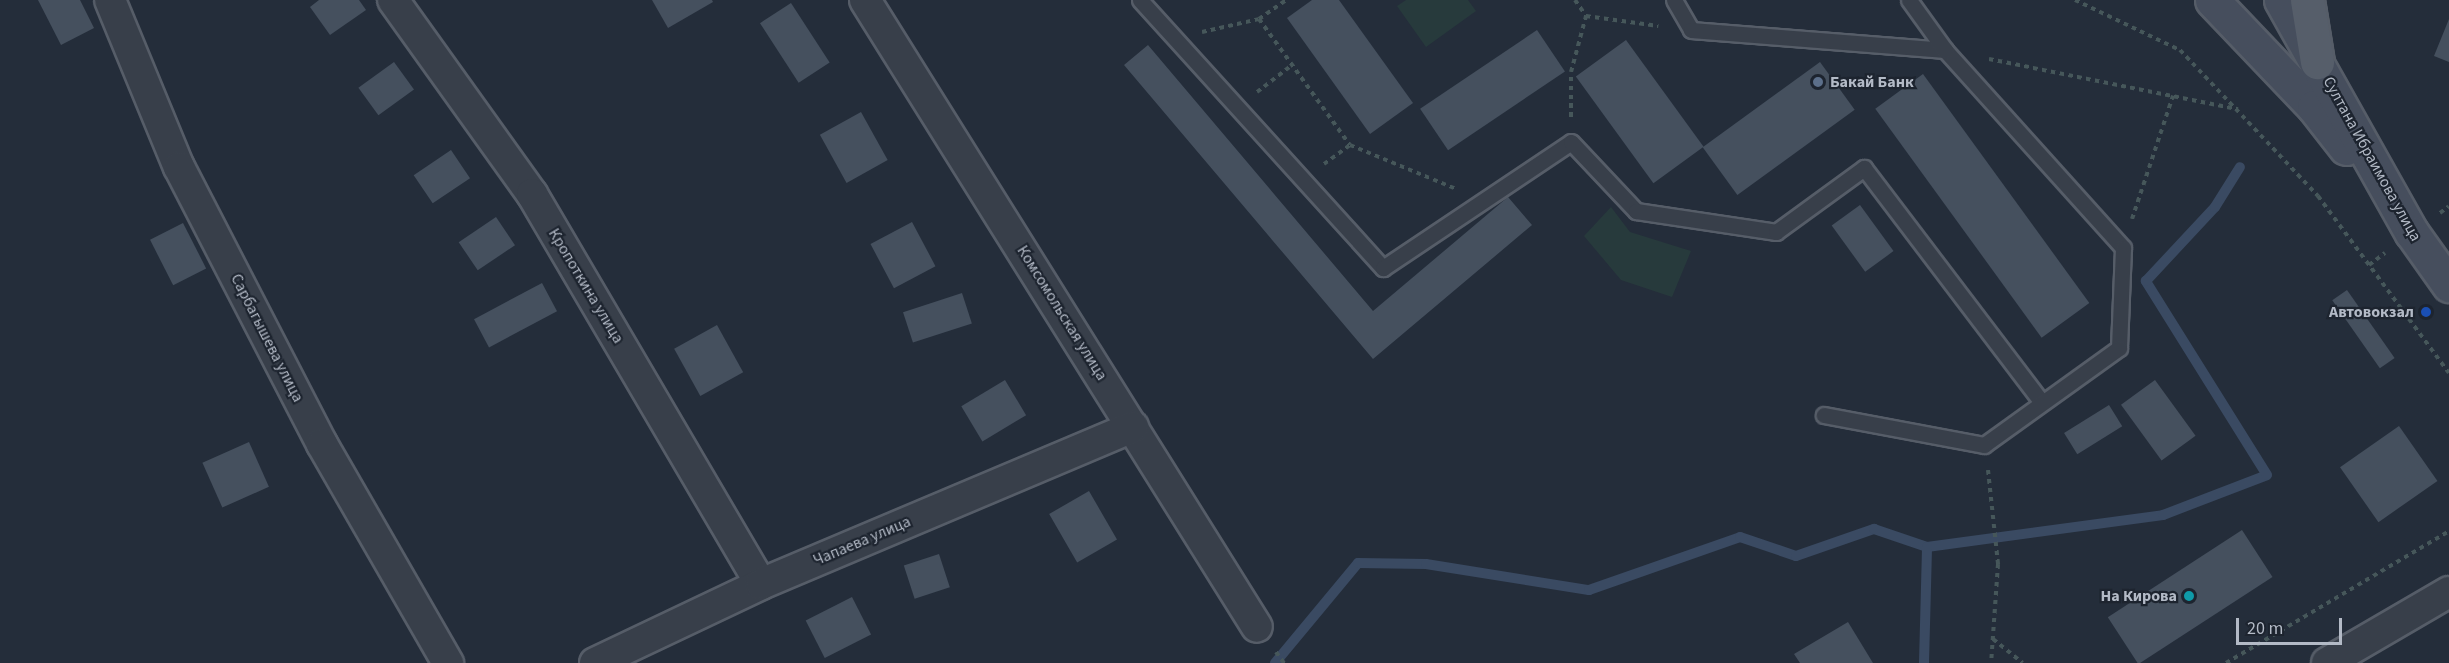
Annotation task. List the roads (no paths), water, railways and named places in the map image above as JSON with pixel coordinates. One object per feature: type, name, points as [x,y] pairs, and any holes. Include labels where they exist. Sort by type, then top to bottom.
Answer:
[{"type":"main road","points":[[2212,0],[2314,107],[2412,233]]},
{"type":"main road","name":"Султана Ибраимова улица","points":[[2281,0],[2412,233],[2449,285]]},
{"type":"main road","points":[[2307,0],[2317,62]]},
{"type":"street","name":"Сарбагышева улица","points":[[110,0],[179,167],[322,444],[448,663]]},
{"type":"street","name":"Кропоткина улица","points":[[393,0],[532,194],[761,584]]},
{"type":"street","name":"Комсомольская улица","points":[[865,0],[1257,627]]},
{"type":"street","name":"Чапаева улица","points":[[595,663],[761,584],[1133,427]]},
{"type":"street","points":[[2327,663],[2447,596]]},
{"type":"lane","points":[[1140,0],[1383,268],[1571,142],[1636,211],[1776,232],[1864,168],[2041,401]]},
{"type":"lane","points":[[1674,0],[1691,30],[1945,50]]},
{"type":"lane","points":[[1824,415],[1984,445],[2041,401],[2119,348],[2123,248],[1945,50],[1910,0]]},
{"type":"waterway","points":[[1275,663],[1358,563],[1426,564],[1589,590],[1740,537],[1796,556],[1874,529],[1927,547],[2163,515],[2267,475],[2146,281],[2215,207],[2240,167]]},
{"type":"waterway","points":[[1924,663],[1927,547]]},
{"type":"place","name":"Бакай Банк","points":[[1818,82]]},
{"type":"place","name":"Автовокзал","points":[[2426,312]]},
{"type":"place","name":"На Кирова","points":[[2189,596]]}]
